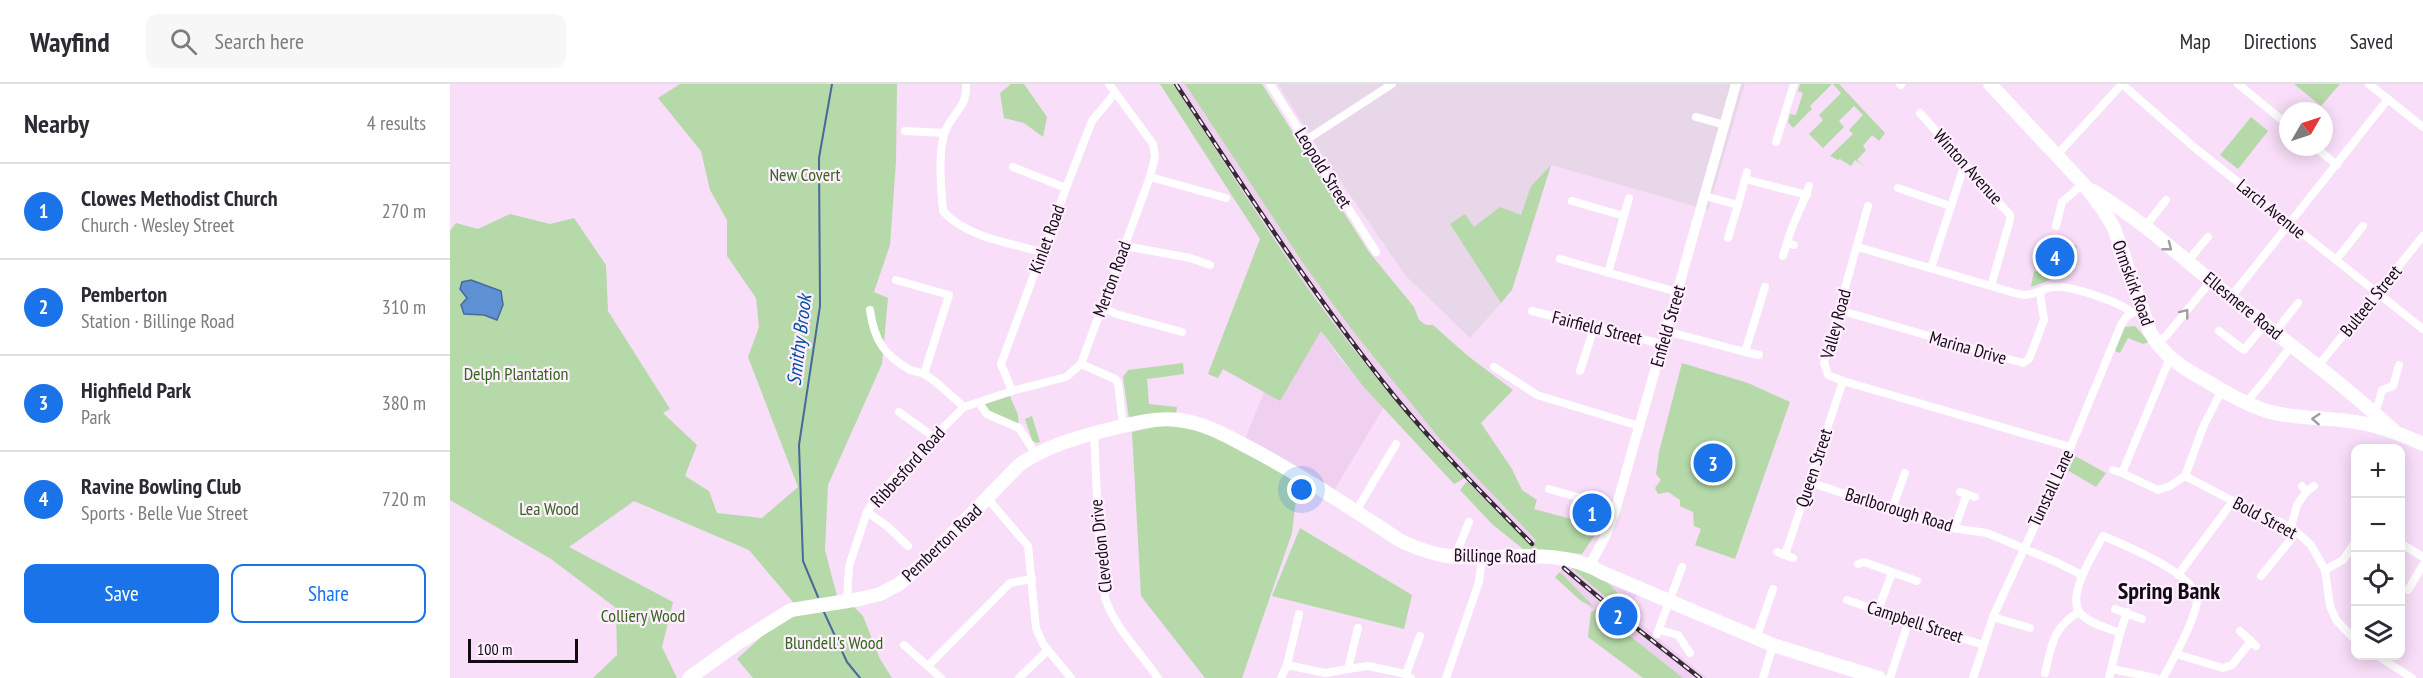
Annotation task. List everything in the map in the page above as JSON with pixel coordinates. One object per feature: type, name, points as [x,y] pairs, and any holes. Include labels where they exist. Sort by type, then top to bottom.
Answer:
[{"type":"main road","name":"Ormskirk Road","points":[[1990,84],[2085,186],[2114,228],[2136,311],[2156,342],[2170,358],[2222,390],[2267,411],[2292,416],[2347,420],[2369,417],[2423,444]]},
{"type":"main road","name":"Ellesmere Road","points":[[2085,186],[2126,213],[2318,366],[2357,398],[2369,417]]},
{"type":"main road","points":[[2114,228],[2117,216],[2126,213]]},
{"type":"main road","points":[[2347,420],[2357,412],[2357,398]]},
{"type":"main road","name":"Billinge Road","points":[[1124,426],[1165,419],[1196,423],[1210,428],[1291,471],[1409,544],[1441,555],[1531,555],[1590,565],[1756,639],[1879,678]]},
{"type":"main road","name":"Pemberton Road","points":[[690,678],[738,643],[791,609],[880,594],[913,574],[1019,465],[1058,443],[1124,426]]},
{"type":"street","points":[[966,84],[964,103],[944,133],[941,156],[943,211],[954,223],[966,229],[1042,252]]},
{"type":"street","name":"Merton Road","points":[[1081,364],[1150,177],[1155,157],[1152,144],[1109,84]]},
{"type":"street","name":"Leopold Street","points":[[1270,84],[1376,252]]},
{"type":"street","points":[[1306,140],[1392,84]]},
{"type":"street","name":"Enfield Street","points":[[1590,565],[1606,535],[1616,508],[1736,84]]},
{"type":"street","points":[[1776,142],[1794,84]]},
{"type":"street","points":[[2056,156],[2122,84]]},
{"type":"street","name":"Larch Avenue","points":[[2122,84],[2194,148],[2423,329]]},
{"type":"street","points":[[2238,84],[2279,118]]},
{"type":"street","points":[[2368,84],[2422,123]]},
{"type":"street","name":"Kinlet Road","points":[[1012,391],[1002,364],[1092,121],[1115,93]]},
{"type":"street","points":[[2230,297],[2388,99]]},
{"type":"street","points":[[1696,117],[1725,125]]},
{"type":"street","name":"Winton Avenue","points":[[1922,118],[2010,215],[1992,286]]},
{"type":"street","points":[[905,131],[944,133]]},
{"type":"street","points":[[2326,156],[2337,165]]},
{"type":"street","points":[[1930,268],[1965,163]]},
{"type":"street","points":[[1013,167],[1066,188]]},
{"type":"street","points":[[1728,238],[1746,175],[1808,191],[1793,222],[1791,244],[1783,256]]},
{"type":"street","points":[[1150,177],[1226,198]]},
{"type":"street","points":[[2056,226],[2062,202],[2085,186]]},
{"type":"street","points":[[1898,188],[1950,206]]},
{"type":"street","points":[[1705,196],[1738,205]]},
{"type":"street","points":[[1608,273],[1629,198]]},
{"type":"street","points":[[2144,228],[2166,200]]},
{"type":"street","points":[[1572,201],[1624,216]]},
{"type":"street","name":"Valley Road","points":[[1868,206],[1824,363],[1828,375],[2070,447]]},
{"type":"street","points":[[2336,260],[2363,226]]},
{"type":"street","name":"Bulteel Street","points":[[2318,366],[2423,236]]},
{"type":"street","points":[[2187,262],[2208,237]]},
{"type":"street","points":[[1125,246],[1190,258],[1210,265]]},
{"type":"street","points":[[1858,248],[2025,295],[2040,293],[2051,287],[2062,287],[2117,302],[2136,311]]},
{"type":"street","points":[[1560,259],[1677,292]]},
{"type":"street","points":[[896,280],[949,295],[924,374]]},
{"type":"street","points":[[2156,342],[2166,336],[2211,281]]},
{"type":"street","points":[[1745,352],[1765,287]]},
{"type":"street","name":"Marina Drive","points":[[1839,310],[2023,363],[2029,359],[2043,320],[2040,293]]},
{"type":"street","points":[[2219,331],[2244,350],[2298,303]]},
{"type":"street","points":[[1102,307],[1116,314],[1182,332]]},
{"type":"street","points":[[870,310],[872,326],[878,342],[893,358],[912,371],[924,374],[964,407],[1012,391],[1066,377],[1081,364],[1118,383],[1124,426]]},
{"type":"street","name":"Fairfield Street","points":[[1532,311],[1662,344]]},
{"type":"street","name":"Tunstall Lane","points":[[1973,678],[1993,617],[2070,447],[2121,325],[2136,311]]},
{"type":"street","points":[[1580,371],[1594,328]]},
{"type":"street","points":[[1666,331],[1759,355]]},
{"type":"street","points":[[2247,403],[2292,345]]},
{"type":"street","points":[[2122,473],[2170,358]]},
{"type":"street","points":[[2369,417],[2378,405],[2382,390],[2393,386],[2399,365]]},
{"type":"street","points":[[1494,367],[1537,395],[1639,426]]},
{"type":"street","name":"Queen Street","points":[[1785,555],[1843,381]]},
{"type":"street","points":[[2113,470],[2158,490],[2170,486],[2185,476],[2204,425],[2222,390]]},
{"type":"street","points":[[981,406],[987,414],[1019,428],[1036,454]]},
{"type":"street","name":"Ribbesford Road","points":[[847,601],[849,566],[867,512],[880,493],[964,407]]},
{"type":"street","points":[[899,412],[934,437]]},
{"type":"street","name":"Clevedon Drive","points":[[1094,434],[1098,520],[1106,598],[1109,609],[1121,629],[1158,678]]},
{"type":"street","points":[[1356,511],[1396,444]]},
{"type":"street","points":[[1892,509],[1898,482],[1905,473]]},
{"type":"street","name":"Bold Street","points":[[2185,476],[2293,529],[2312,545],[2325,570],[2330,606],[2336,620],[2351,637]]},
{"type":"street","name":"Barlborough Road","points":[[1809,482],[1944,527],[1987,533],[2082,575]]},
{"type":"street","points":[[2261,576],[2292,538],[2297,505],[2307,488]]},
{"type":"street","points":[[1549,489],[1616,508]]},
{"type":"street","points":[[1955,527],[1967,494]]},
{"type":"street","points":[[988,499],[1028,546],[1036,628],[1048,650],[1071,678]]},
{"type":"street","points":[[2178,575],[2233,501]]},
{"type":"street","points":[[867,512],[887,526],[908,546]]},
{"type":"street","points":[[1455,556],[1469,522]]},
{"type":"street","points":[[2120,633],[2086,618],[2079,612],[2076,596],[2082,575],[2103,536],[2148,555],[2178,575],[2195,591],[2198,601],[2176,654],[2163,678]]},
{"type":"street","points":[[2405,546],[2423,557]]},
{"type":"street","points":[[2325,570],[2343,560],[2351,547]]},
{"type":"street","points":[[1446,678],[1479,582],[1482,556]]},
{"type":"street","points":[[1862,561],[1917,581]]},
{"type":"street","points":[[2408,590],[2423,566]]},
{"type":"street","points":[[1682,567],[1658,632],[1678,635],[1690,653]]},
{"type":"street","points":[[1878,610],[1892,573]]},
{"type":"street","points":[[928,666],[1010,583],[1032,579]]},
{"type":"street","points":[[1756,639],[1773,589]]},
{"type":"street","name":"Campbell Street","points":[[1847,600],[1983,645]]},
{"type":"street","points":[[2115,609],[2142,619]]},
{"type":"street","points":[[2045,673],[2055,633],[2066,620],[2079,612]]},
{"type":"street","points":[[2127,612],[2110,674],[2155,678]]},
{"type":"street","points":[[1281,678],[1287,665],[1299,614]]},
{"type":"street","points":[[1993,617],[2030,628]]},
{"type":"street","points":[[1890,678],[1909,620]]},
{"type":"street","points":[[1348,669],[1358,628]]},
{"type":"street","points":[[2176,654],[2223,668],[2232,665],[2254,643],[2240,631]]},
{"type":"street","points":[[1287,665],[1325,673],[1368,666],[1409,676],[1420,636]]},
{"type":"street","points":[[904,645],[941,678]]},
{"type":"street","points":[[1763,678],[1773,645]]},
{"type":"street","points":[[1018,678],[1048,650]]},
{"type":"street","points":[[2384,660],[2412,678]]},
{"type":"shaded area","points":[[1173,84],[1185,84],[1305,266],[1352,330],[1439,438],[1536,539],[1531,545],[1432,443],[1343,335],[1296,271]]},
{"type":"shaded area","points":[[1278,84],[1745,84],[1708,210],[1551,165],[1531,186],[1521,215],[1474,228],[1450,224],[1501,303],[1470,338],[1405,275],[1317,147]]},
{"type":"shaded area","points":[[1260,239],[1335,352],[1384,407],[1333,492],[1245,439],[1264,392],[1223,369],[1218,378],[1208,374]]},
{"type":"shaded area","points":[[1566,565],[1637,593],[1630,615],[1707,678],[1683,678],[1580,600],[1555,578]]},
{"type":"green space","points":[[680,84],[897,84],[896,162],[890,245],[874,292],[888,298],[882,364],[828,485],[825,550],[838,600],[798,608],[749,550],[634,501],[569,547],[673,602],[662,647],[677,678],[593,678],[617,655],[616,608],[551,559],[450,500],[450,231],[456,223],[478,229],[510,214],[550,224],[574,218],[606,265],[608,311],[670,409],[663,413],[697,445],[685,476],[709,491],[717,513],[762,518],[798,487],[748,357],[759,327],[756,298],[727,256],[727,220],[710,190],[701,151],[658,98]]},
{"type":"green space","points":[[1011,84],[1024,84],[1047,117],[1043,137],[1024,123],[1004,118],[1000,93]]},
{"type":"green space","points":[[1160,84],[1173,84],[1264,224],[1334,324],[1376,377],[1465,478],[1454,484],[1362,385],[1321,331],[1280,401],[1223,369],[1218,378],[1208,374],[1260,239]]},
{"type":"green space","points":[[1185,84],[1262,84],[1369,252],[1414,307],[1419,320],[1426,325],[1433,325],[1468,356],[1513,390],[1481,423],[1512,469],[1522,490],[1537,500],[1534,509],[1601,526],[1582,554],[1523,549],[1492,524],[1460,490],[1467,481],[1530,545],[1536,540],[1439,438],[1352,330],[1305,266]]},
{"type":"green space","points":[[1800,84],[1832,84],[1810,106],[1812,109],[1793,128],[1788,122],[1790,114],[1796,115],[1803,93],[1798,91]]},
{"type":"green space","points":[[1833,84],[1839,84],[1885,133],[1879,141],[1872,135],[1863,146],[1866,150],[1857,160],[1864,166],[1855,160],[1851,166],[1830,156],[1853,134],[1849,130],[1863,115],[1854,106],[1839,121],[1844,127],[1823,148],[1809,134],[1823,120],[1819,115],[1841,93]]},
{"type":"green space","points":[[2294,84],[2340,84],[2324,102],[2316,102]]},
{"type":"green space","points":[[2251,117],[2268,131],[2238,169],[2220,155]]},
{"type":"green space","points":[[1551,165],[1512,290],[1501,303],[1450,224],[1465,214],[1474,227],[1500,207],[1521,215],[1531,186]]},
{"type":"green space","points":[[2043,237],[2077,246],[2068,277],[2034,268]]},
{"type":"green space","points":[[2034,271],[2058,277],[2031,287]]},
{"type":"green space","points":[[2135,326],[2149,342],[2143,344],[2128,338],[2120,353],[2115,351],[2125,327]]},
{"type":"green space","points":[[1183,363],[1184,374],[1147,379],[1149,404],[1177,407],[1176,413],[1129,419],[1123,377],[1128,370]]},
{"type":"green space","points":[[1682,363],[1748,383],[1790,402],[1735,559],[1695,545],[1701,529],[1694,526],[1693,512],[1680,506],[1680,500],[1668,492],[1658,494],[1655,488],[1661,480],[1656,474],[1659,452]]},
{"type":"green space","points":[[1010,396],[1018,415],[1019,428],[988,412],[982,401]]},
{"type":"green space","points":[[1032,416],[1040,442],[1036,443],[1032,440],[1025,419]]},
{"type":"green space","points":[[1162,425],[1204,431],[1298,482],[1292,533],[1242,678],[1205,678],[1141,596],[1132,432]]},
{"type":"green space","points":[[2075,456],[2106,473],[2096,487],[2067,470]]},
{"type":"green space","points":[[1300,528],[1412,595],[1404,629],[1272,596]]},
{"type":"green space","points":[[1568,565],[1605,580],[1626,602],[1607,598]]},
{"type":"green space","points":[[1560,572],[1594,607],[1580,600],[1555,577]]},
{"type":"green space","name":"Blundell's Wood","points":[[853,606],[863,616],[880,659],[892,678],[753,678],[737,659],[790,611]]},
{"type":"green space","points":[[1596,609],[1683,678],[1643,678],[1588,637],[1591,612]]},
{"type":"water","points":[[471,280],[501,291],[503,305],[497,320],[484,315],[464,314],[461,305],[467,298],[460,289],[462,282]]},
{"type":"waterway","name":"Smithy Brook","points":[[818,597],[803,561],[799,445],[820,306],[819,158],[832,84]]},
{"type":"waterway","name":"Smithy Brook","points":[[823,610],[847,662],[860,678]]},
{"type":"railway","points":[[1176,84],[1282,244],[1365,360],[1428,435],[1532,544]]},
{"type":"railway","points":[[1564,568],[1700,678]]},
{"type":"place","name":"Ravine Bowling Club","points":[[2055,257]]},
{"type":"place","name":"Highfield Park","points":[[1713,463]]},
{"type":"place","name":"Clowes Methodist Church","points":[[1592,513]]},
{"type":"place","name":"Pemberton","points":[[1618,616]]},
{"type":"district","name":"Spring Bank","points":[[2169,591]]},
{"type":"park label","name":"New Covert","points":[[805,175]]},
{"type":"park label","name":"Delph Plantation","points":[[516,374]]},
{"type":"park label","name":"Lea Wood","points":[[549,509]]},
{"type":"park label","name":"Colliery Wood","points":[[643,616]]}]
